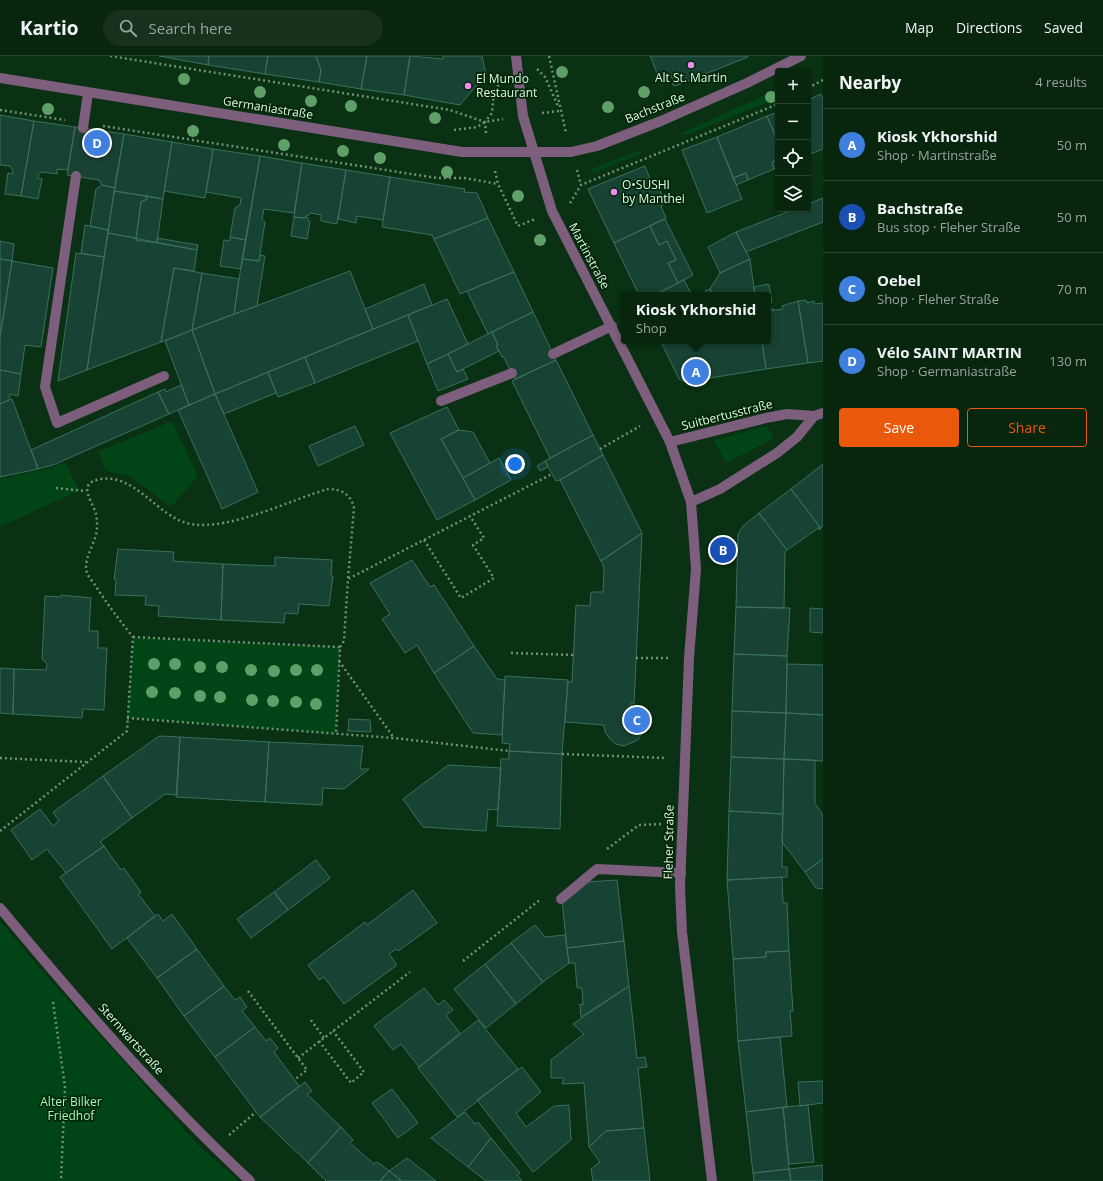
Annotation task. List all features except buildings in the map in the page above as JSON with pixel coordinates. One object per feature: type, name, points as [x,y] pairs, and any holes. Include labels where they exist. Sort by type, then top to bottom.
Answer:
[{"type":"street","name":"Martinstraße","points":[[516,56],[523,116],[552,211],[561,233],[612,326],[670,442],[681,469],[691,502]]},
{"type":"street","name":"Bachstraße","points":[[534,152],[571,152],[597,146],[718,96],[801,56]]},
{"type":"street","name":"Germaniastraße","points":[[0,78],[462,152],[534,152]]},
{"type":"street","points":[[84,125],[88,93]]},
{"type":"street","points":[[76,176],[45,387],[57,423],[164,376]]},
{"type":"street","points":[[553,354],[612,326]]},
{"type":"street","points":[[441,401],[512,373]]},
{"type":"street","name":"Suitbertusstraße","points":[[670,442],[780,415],[819,414]]},
{"type":"street","name":"Suitbertusstraße","points":[[691,502],[720,489],[777,453],[797,437],[819,414]]},
{"type":"street","name":"Fleher Straße","points":[[691,502],[696,570],[689,658],[684,758],[681,873],[682,932],[712,1181]]},
{"type":"street","points":[[561,899],[597,869],[681,873]]},
{"type":"street","name":"Sternwartstraße","points":[[0,908],[103,1029],[214,1148],[250,1181]]},
{"type":"path","points":[[110,56],[450,110],[485,122],[497,120]]},
{"type":"path","points":[[549,56],[554,75],[559,110],[564,128]]},
{"type":"path","points":[[545,77],[559,110]]},
{"type":"path","points":[[811,86],[823,80]]},
{"type":"path","points":[[447,130],[478,127],[485,122],[492,113],[494,92],[498,86]]},
{"type":"path","points":[[570,203],[581,185],[775,105]]},
{"type":"path","points":[[0,110],[84,125],[437,178],[464,178],[498,184]]},
{"type":"path","points":[[545,112],[559,110]]},
{"type":"path","points":[[485,122],[486,131]]},
{"type":"path","points":[[496,173],[498,184],[518,226],[534,219]]},
{"type":"path","points":[[578,176],[581,185]]},
{"type":"path","points":[[600,449],[656,416]]},
{"type":"path","points":[[348,579],[552,474]]},
{"type":"path","points":[[0,831],[127,731],[133,636],[114,614],[87,572],[88,556],[95,542],[98,529],[96,515],[86,491],[88,486],[93,482],[102,479],[115,480],[127,484],[184,523],[205,525],[248,516],[328,489],[340,490],[350,497],[354,508],[344,641],[340,647],[336,734]]},
{"type":"path","points":[[56,488],[86,491]]},
{"type":"path","points":[[424,540],[461,598],[494,578],[473,545],[484,538],[470,516]]},
{"type":"path","points":[[133,636],[340,647]]},
{"type":"path","points":[[511,653],[573,655]]},
{"type":"path","points":[[636,658],[689,658]]},
{"type":"path","points":[[339,661],[394,738]]},
{"type":"path","points":[[128,718],[394,738],[510,751]]},
{"type":"path","points":[[562,754],[684,758]]},
{"type":"path","points":[[0,758],[86,762]]},
{"type":"path","points":[[463,961],[525,912]]},
{"type":"path","points":[[48,966],[65,1087],[61,1181]]},
{"type":"path","points":[[298,1058],[410,972]]},
{"type":"path","points":[[248,991],[307,1070],[294,1080]]},
{"type":"path","points":[[310,1020],[324,1038]]},
{"type":"path","points":[[320,1041],[351,1083],[364,1072],[333,1031]]},
{"type":"path","points":[[214,1148],[256,1112]]},
{"type":"green space","points":[[775,90],[775,99],[684,136],[682,133]]},
{"type":"green space","points":[[640,150],[642,153],[593,173],[592,169]]},
{"type":"green space","points":[[172,421],[198,476],[171,507],[130,476],[106,471],[98,452]]},
{"type":"green space","points":[[767,426],[774,438],[726,463],[714,440]]},
{"type":"green space","points":[[64,462],[80,490],[0,527],[0,479],[52,468]]},
{"type":"green space","points":[[133,637],[340,647],[336,734],[127,718]]},
{"type":"green space","name":"Alter Bilker Friedhof","points":[[0,921],[43,972],[199,1146],[239,1181],[0,1181]]},
{"type":"place","name":"Alt St. Martin","points":[[691,65]]},
{"type":"place","name":"El Mundo Restaurant","points":[[468,86]]},
{"type":"place","name":"Vélo SAINT MARTIN","points":[[97,143]]},
{"type":"place","name":"O•SUSHI by Manthei","points":[[614,192]]},
{"type":"place","name":"Kiosk Ykhorshid","points":[[696,372]]},
{"type":"place","name":"Bachstraße","points":[[723,550]]},
{"type":"place","name":"Oebel","points":[[637,720]]}]
